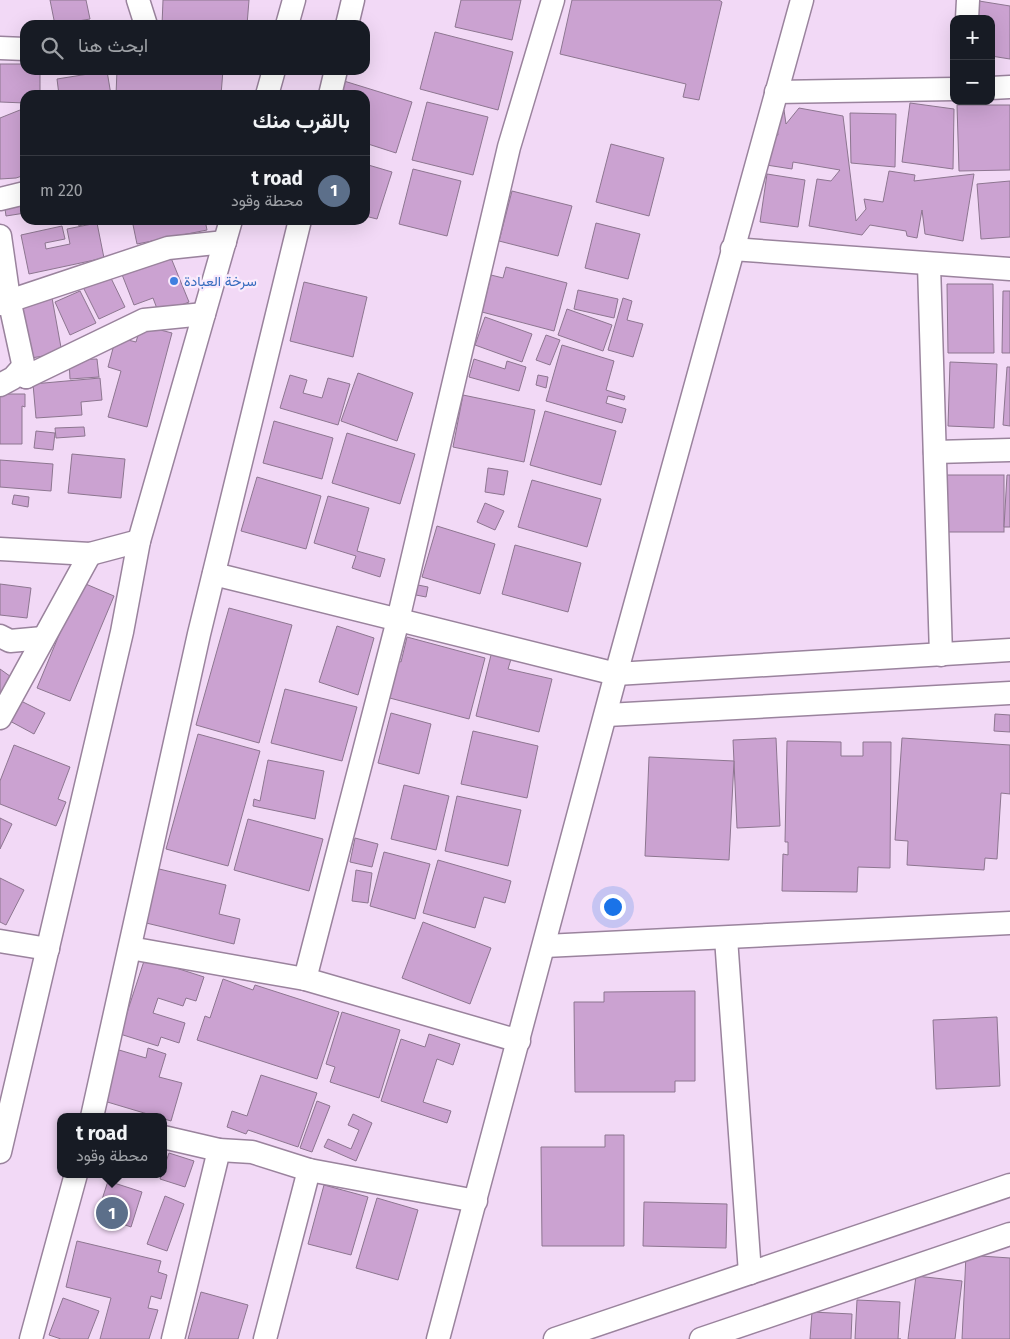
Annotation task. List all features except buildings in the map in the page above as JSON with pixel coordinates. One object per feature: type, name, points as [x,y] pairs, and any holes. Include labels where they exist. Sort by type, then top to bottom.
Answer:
[{"type":"street","points":[[138,0],[144,20]]},
{"type":"street","points":[[288,20],[294,0]]},
{"type":"street","points":[[348,20],[354,0]]},
{"type":"street","points":[[305,978],[398,620],[509,147],[553,0]]},
{"type":"street","points":[[438,1339],[545,946],[616,674],[802,0]]},
{"type":"street","points":[[967,15],[968,0]]},
{"type":"street","points":[[0,48],[20,49]]},
{"type":"street","points":[[268,90],[273,75]]},
{"type":"street","points":[[331,90],[335,75]]},
{"type":"street","points":[[995,88],[1010,87]]},
{"type":"street","points":[[776,92],[950,89]]},
{"type":"street","points":[[0,199],[20,194]]},
{"type":"street","points":[[0,1152],[7,1087],[48,950],[122,632],[140,541],[230,225]]},
{"type":"street","points":[[93,1113],[214,574],[299,225]]},
{"type":"street","points":[[0,236],[5,301],[26,377]]},
{"type":"street","points":[[5,301],[168,248],[225,242]]},
{"type":"street","points":[[732,249],[929,265],[1010,269]]},
{"type":"street","points":[[929,265],[941,655]]},
{"type":"street","points":[[26,377],[144,320],[204,314]]},
{"type":"street","points":[[0,385],[12,378],[21,369],[26,377]]},
{"type":"street","points":[[935,452],[1010,450]]},
{"type":"street","points":[[0,549],[90,554],[140,541]]},
{"type":"street","points":[[0,718],[90,554]]},
{"type":"street","points":[[214,574],[616,674],[1010,650]]},
{"type":"street","points":[[0,636],[10,641],[43,638]]},
{"type":"street","points":[[606,715],[1010,693]]},
{"type":"street","points":[[545,946],[1010,923]]},
{"type":"street","points":[[726,938],[750,1273]]},
{"type":"street","points":[[0,941],[48,950]]},
{"type":"street","points":[[130,948],[305,978],[519,1041]]},
{"type":"street","points":[[167,1138],[219,1150],[252,1152],[309,1170],[476,1201]]},
{"type":"street","points":[[174,1339],[219,1150]]},
{"type":"street","points":[[266,1339],[309,1170]]},
{"type":"street","points":[[31,1339],[75,1178]]},
{"type":"street","points":[[555,1339],[1010,1185]]},
{"type":"street","points":[[700,1339],[730,1334],[1010,1234]]},
{"type":"place","name":"سرخة العبادة","points":[[174,281]]},
{"type":"place","name":"t road","points":[[112,1213]]}]
